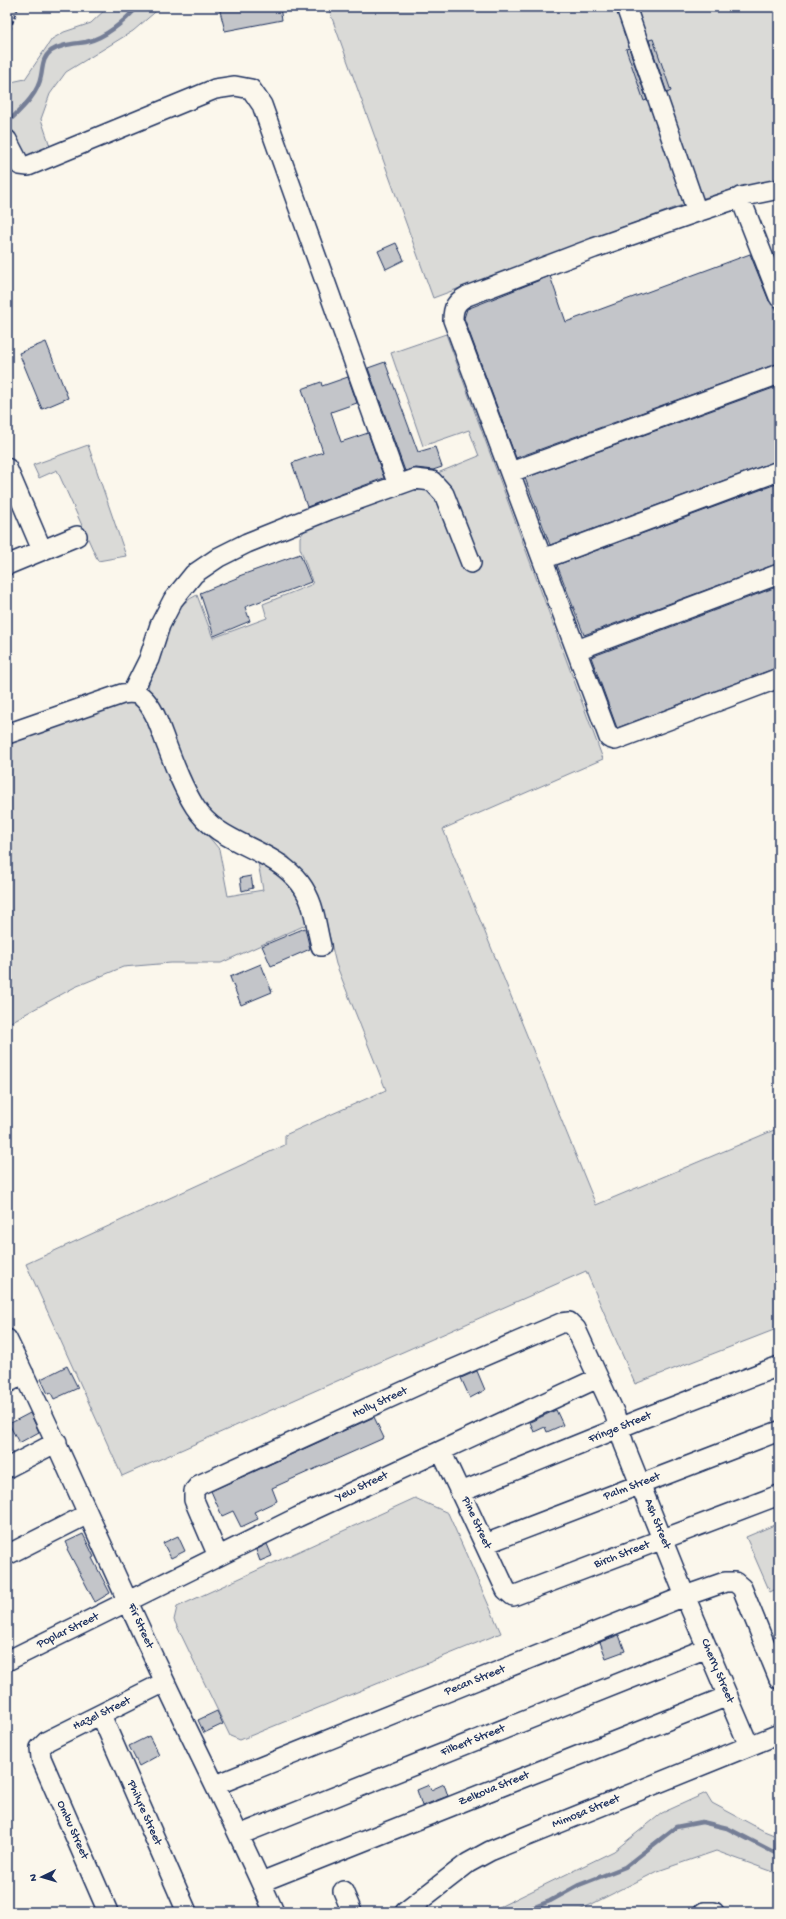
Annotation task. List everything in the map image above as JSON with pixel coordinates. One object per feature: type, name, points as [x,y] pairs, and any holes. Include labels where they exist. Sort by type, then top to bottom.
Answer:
[{"type":"street","points":[[626,7],[697,212]]},
{"type":"street","points":[[7,140],[20,165],[28,166],[215,89],[235,86],[251,89],[262,105],[398,485]]},
{"type":"street","points":[[779,189],[740,198],[587,250],[458,301],[453,310],[454,320],[612,740],[779,678]]},
{"type":"street","points":[[740,198],[779,297]]},
{"type":"street","points":[[511,472],[779,374]]},
{"type":"street","points":[[7,468],[42,550]]},
{"type":"street","points":[[543,559],[779,472]]},
{"type":"street","points":[[132,693],[149,659],[160,625],[173,600],[194,574],[220,557],[247,543],[329,510],[398,485],[425,479],[438,485],[444,494],[471,563]]},
{"type":"street","points":[[7,565],[77,536]]},
{"type":"street","points":[[577,650],[779,574]]},
{"type":"street","points":[[7,734],[122,694],[132,693],[142,696],[147,702],[187,792],[206,820],[226,836],[250,846],[274,862],[291,874],[300,883],[314,910],[321,946]]},
{"type":"street","name":"Ash Street","points":[[569,1322],[576,1329],[614,1412],[685,1596]]},
{"type":"street","name":"Holly Street","points":[[218,1556],[194,1500],[194,1491],[199,1485],[433,1378],[561,1323],[569,1322]]},
{"type":"street","name":"Fir Street","points":[[7,1339],[57,1442],[88,1514],[165,1682],[216,1785],[274,1912]]},
{"type":"street","name":"Fringe Street","points":[[461,1492],[619,1428],[779,1366]]},
{"type":"street","points":[[7,1383],[24,1374]]},
{"type":"street","name":"Yew Street","points":[[129,1601],[359,1488],[598,1378]]},
{"type":"street","name":"Palm Street","points":[[485,1544],[779,1431]]},
{"type":"street","points":[[7,1468],[57,1442]]},
{"type":"street","name":"Pine Street","points":[[441,1451],[506,1590],[510,1595]]},
{"type":"street","name":"Birch Street","points":[[510,1595],[516,1595],[664,1540],[779,1495]]},
{"type":"street","points":[[7,1555],[88,1514]]},
{"type":"street","name":"Pecan Street","points":[[216,1785],[685,1596],[725,1582],[735,1582],[742,1588],[779,1679]]},
{"type":"street","name":"Cherry Street","points":[[685,1596],[749,1746]]},
{"type":"street","name":"Poplar Street","points":[[7,1661],[129,1601]]},
{"type":"street","name":"Filbert Street","points":[[239,1835],[707,1648]]},
{"type":"street","name":"Hazel Street","points":[[40,1748],[47,1741],[165,1682]]},
{"type":"street","name":"Zelkova Street","points":[[260,1882],[728,1696]]},
{"type":"street","name":"Philyre Street","points":[[100,1715],[187,1912]]},
{"type":"street","name":"Mimosa Street","points":[[405,1912],[468,1863],[490,1850],[779,1734]]},
{"type":"street","name":"Ombu Street","points":[[40,1748],[41,1758],[108,1912]]},
{"type":"street","points":[[343,1891],[352,1912]]},
{"type":"street","points":[[704,1912],[714,1912]]},
{"type":"path","points":[[7,37],[18,7]]},
{"type":"shaded area","points":[[108,7],[161,7],[133,31],[66,72],[50,94],[41,119],[51,149],[26,157],[19,148],[7,125],[7,83],[25,79],[52,39],[64,32],[91,23]]},
{"type":"shaded area","points":[[328,7],[779,7],[779,179],[693,201],[433,298]]},
{"type":"shaded area","points":[[446,334],[603,759],[443,829],[596,1205],[779,1128],[779,1328],[635,1384],[586,1271],[122,1476],[26,1264],[285,1145],[285,1135],[386,1090],[336,964],[322,905],[288,856],[241,837],[204,809],[148,690],[159,643],[168,621],[175,611],[185,602],[197,595],[213,638],[267,618],[263,604],[313,584],[300,548],[300,537],[308,526],[479,456],[469,430],[423,446],[391,353]]},
{"type":"shaded area","points":[[88,445],[126,556],[98,561],[57,470],[39,478],[33,465]]},
{"type":"shaded area","points":[[124,698],[142,705],[185,808],[196,826],[209,837],[219,849],[228,896],[263,890],[258,863],[275,874],[290,888],[296,895],[310,923],[221,963],[171,963],[123,967],[75,987],[7,1024],[7,742]]},
{"type":"shaded area","points":[[415,1498],[448,1513],[501,1633],[240,1740],[230,1736],[174,1620],[177,1607]]},
{"type":"shaded area","points":[[779,1523],[779,1590],[778,1588],[770,1592],[746,1537]]},
{"type":"shaded area","points":[[706,1793],[712,1803],[764,1831],[779,1837],[779,1874],[716,1851],[658,1871],[576,1912],[489,1912],[614,1851],[662,1813]]},
{"type":"building","points":[[219,7],[280,7],[282,20],[225,31]]},
{"type":"building","points":[[653,39],[671,91],[667,93],[649,40]]},
{"type":"building","points":[[629,48],[647,100],[644,101],[626,49]]},
{"type":"building","points":[[396,243],[404,260],[386,269],[378,251]]},
{"type":"building","points":[[750,254],[769,301],[775,307],[779,317],[779,363],[516,458],[464,318],[467,309],[550,276],[566,322]]},
{"type":"building","points":[[46,342],[68,398],[42,409],[19,353]]},
{"type":"building","points":[[385,362],[418,452],[435,447],[442,467],[433,470],[416,468],[405,471],[368,368]]},
{"type":"building","points":[[348,377],[357,403],[331,412],[341,442],[368,433],[384,478],[307,507],[292,463],[323,452],[302,389],[321,382],[322,386]]},
{"type":"building","points":[[779,386],[779,460],[550,545],[525,478]]},
{"type":"building","points":[[779,483],[779,563],[584,635],[557,565]]},
{"type":"building","points":[[300,554],[311,582],[245,607],[250,621],[214,636],[200,593],[239,576]]},
{"type":"building","points":[[779,586],[779,667],[617,728],[591,657]]},
{"type":"building","points":[[251,876],[253,888],[242,891],[240,878]]},
{"type":"building","points":[[305,928],[310,949],[271,966],[262,946]]},
{"type":"building","points":[[261,964],[272,992],[241,1005],[230,977]]},
{"type":"building","points":[[67,1366],[78,1388],[54,1399],[51,1393],[48,1394],[41,1379]]},
{"type":"building","points":[[477,1371],[485,1390],[470,1398],[461,1378]]},
{"type":"building","points":[[556,1410],[563,1425],[547,1432],[545,1427],[534,1432],[530,1422]]},
{"type":"building","points":[[30,1413],[39,1432],[19,1443],[9,1424]]},
{"type":"building","points":[[374,1417],[384,1438],[272,1488],[277,1501],[254,1512],[258,1519],[241,1527],[233,1511],[222,1516],[211,1491]]},
{"type":"building","points":[[83,1534],[94,1557],[92,1558],[110,1593],[95,1602],[67,1549],[69,1548],[66,1542]]},
{"type":"building","points":[[178,1536],[185,1551],[171,1558],[163,1543]]},
{"type":"building","points":[[267,1544],[272,1556],[260,1561],[256,1550]]},
{"type":"building","points":[[619,1635],[625,1651],[606,1658],[600,1642]]},
{"type":"building","points":[[217,1711],[223,1724],[204,1733],[198,1720]]},
{"type":"building","points":[[149,1736],[159,1755],[139,1766],[129,1746]]},
{"type":"building","points":[[444,1784],[448,1796],[422,1806],[417,1790],[429,1785],[431,1790]]},
{"type":"waterway","points":[[7,123],[28,102],[36,90],[41,76],[44,60],[51,51],[64,46],[86,42],[100,37],[121,23],[137,7]]},
{"type":"waterway","points":[[522,1912],[550,1901],[579,1885],[625,1867],[676,1827],[702,1822],[727,1828],[779,1855]]}]
